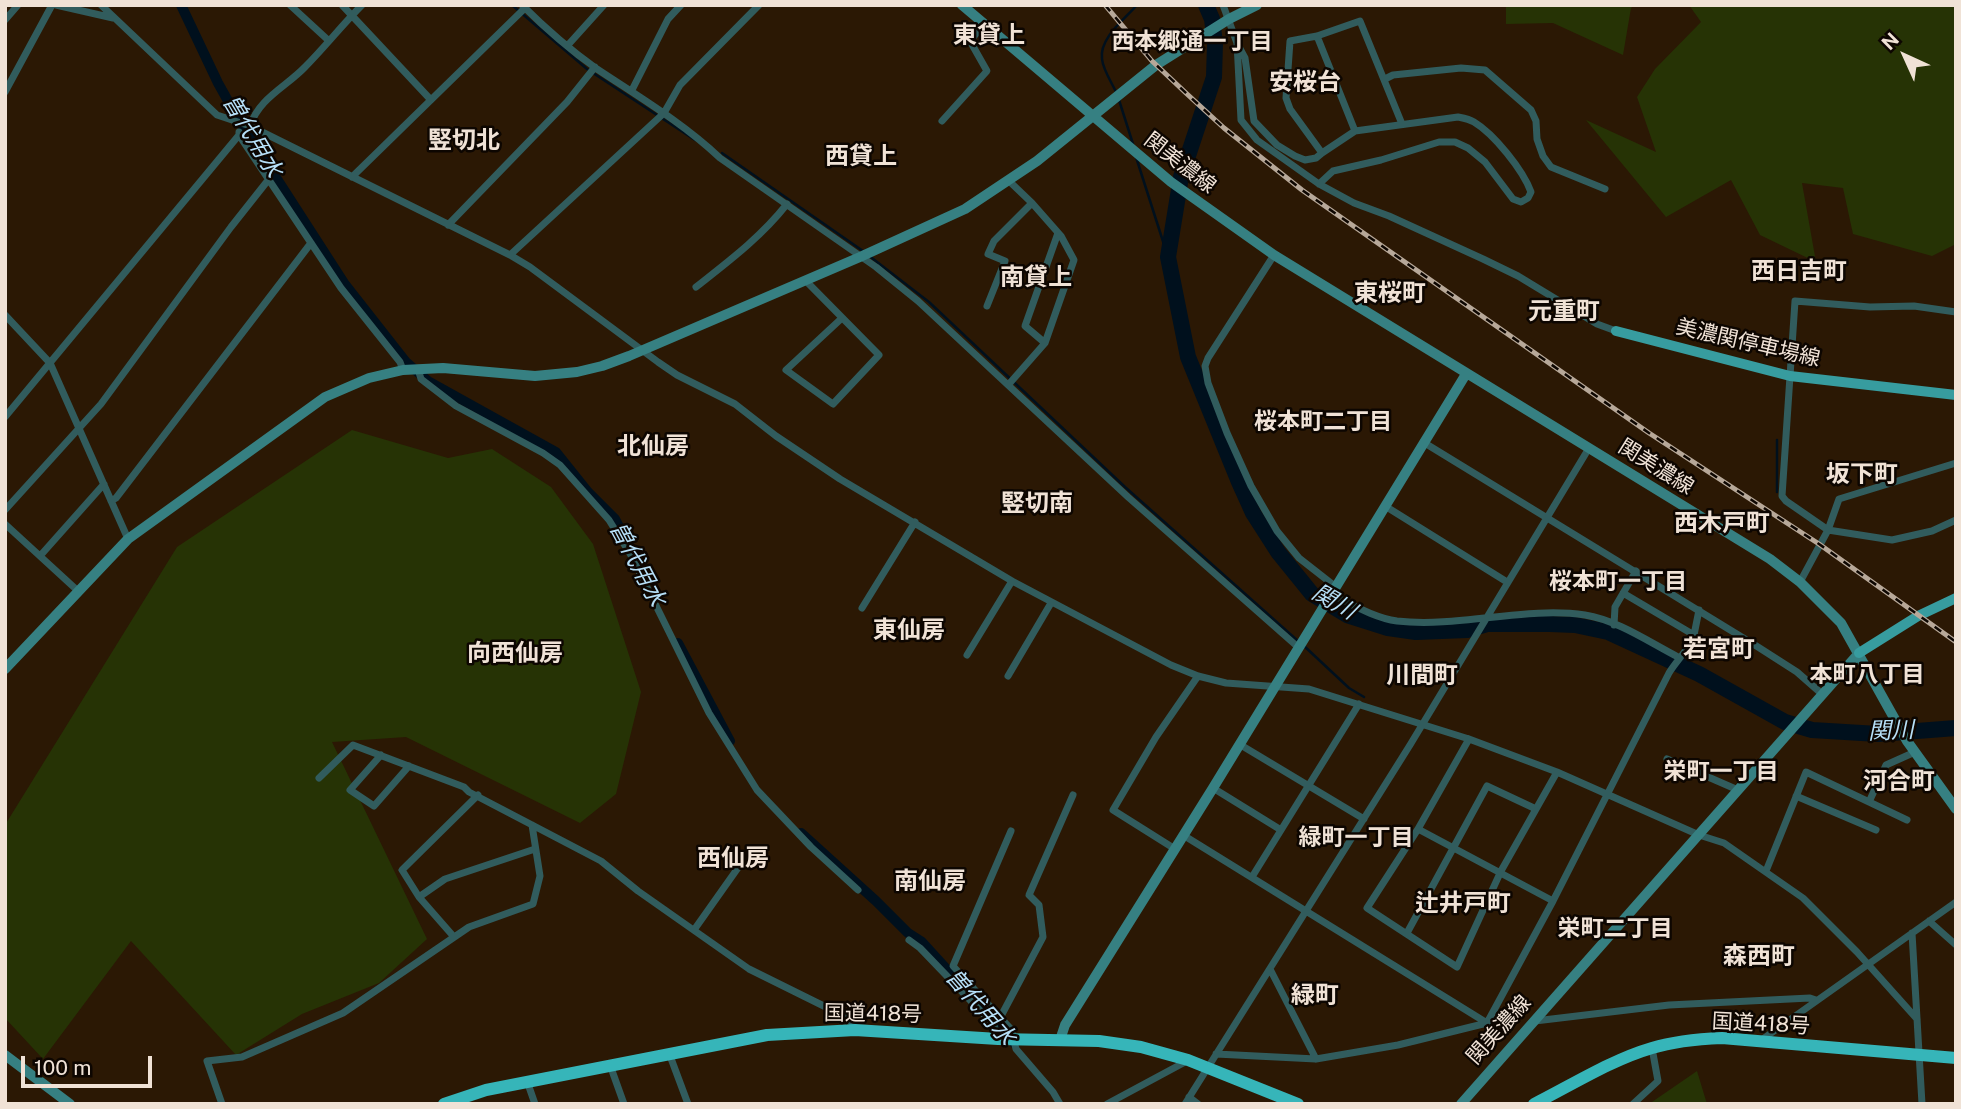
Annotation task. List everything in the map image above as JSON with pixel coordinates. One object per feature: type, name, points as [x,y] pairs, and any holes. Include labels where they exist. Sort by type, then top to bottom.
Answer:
[{"type":"highway","name":"国道418号","points":[[444,1104],[486,1090],[527,1081],[767,1035],[855,1030],[998,1039],[1099,1041],[1142,1047],[1188,1060],[1298,1104]]},
{"type":"highway","name":"国道418号","points":[[1534,1104],[1619,1061],[1652,1048],[1689,1040],[1722,1038],[1760,1041],[1919,1055],[1954,1061]]},
{"type":"main road","name":"美濃関停車場線","points":[[1616,331],[1790,376],[1956,395]]},
{"type":"main road","points":[[1859,653],[1918,616],[1956,598]]},
{"type":"street","points":[[5,20],[18,5]]},
{"type":"street","points":[[5,92],[54,5],[114,18]]},
{"type":"street","points":[[102,5],[217,115],[250,126],[510,255],[677,375],[735,404],[776,436],[840,479],[1051,603],[1171,665],[1226,683],[1309,689],[1469,739],[1557,772],[1699,835],[1724,843],[1803,898],[1917,1019]]},
{"type":"street","points":[[290,5],[328,40]]},
{"type":"street","points":[[342,5],[431,100]]},
{"type":"street","points":[[250,126],[253,115],[263,101],[305,67],[362,5]]},
{"type":"street","points":[[569,45],[604,5]]},
{"type":"street","points":[[632,90],[668,19],[681,5]]},
{"type":"street","points":[[510,255],[664,113],[680,85],[759,5]]},
{"type":"street","name":"関美濃線","points":[[962,5],[1171,182],[1274,255],[1770,559],[1824,603],[1841,623],[1859,653],[1461,1104]]},
{"type":"street","points":[[1223,5],[1245,58],[1254,121],[1277,145],[1295,156],[1305,160],[1316,159],[1355,131],[1458,117],[1473,121],[1487,132],[1526,177],[1531,192],[1528,198],[1521,202],[1513,199],[1485,162],[1468,148],[1455,142],[1439,142],[1333,171],[1319,184]]},
{"type":"street","points":[[5,669],[128,539],[325,397],[369,377],[403,370],[443,368],[535,376],[577,372],[602,366],[642,350],[965,209],[1092,117],[1156,65],[1257,5]]},
{"type":"street","points":[[352,177],[523,7],[595,67],[698,137],[720,158],[876,267],[918,300],[1128,496],[1299,648]]},
{"type":"street","points":[[1322,153],[1290,109],[1286,98],[1290,41],[1317,36],[1360,21],[1402,124]]},
{"type":"street","points":[[942,121],[987,71],[970,41],[984,24]]},
{"type":"street","points":[[1317,36],[1355,131]]},
{"type":"street","points":[[1237,43],[1241,120],[1256,140],[1319,184],[1354,204],[1389,216],[1506,270],[1597,324],[1616,331]]},
{"type":"street","points":[[449,225],[567,102],[595,67]]},
{"type":"street","points":[[1385,79],[1393,75],[1461,68],[1485,70],[1531,110],[1536,121],[1540,148],[1551,167],[1605,189]]},
{"type":"street","points":[[239,124],[239,135],[341,288],[400,362],[403,370]]},
{"type":"street","points":[[5,417],[239,135]]},
{"type":"street","points":[[5,510],[80,430],[269,179]]},
{"type":"street","points":[[1008,180],[1058,233],[1074,260],[1045,343],[1009,384]]},
{"type":"street","points":[[988,306],[1005,261],[988,254],[994,241],[1032,203]]},
{"type":"street","points":[[696,287],[748,247],[787,204]]},
{"type":"street","points":[[1045,343],[1025,326],[1058,233]]},
{"type":"street","points":[[111,501],[116,499],[312,243]]},
{"type":"street","points":[[1274,255],[1205,366],[1208,383],[1227,433],[1251,486],[1277,531],[1299,558],[1334,591],[1394,621],[1426,623],[1558,613],[1588,615],[1678,657]]},
{"type":"street","points":[[804,280],[842,318],[879,355],[832,404],[786,370],[842,318]]},
{"type":"street","points":[[1956,312],[1914,306],[1870,307],[1795,301],[1782,496],[1828,530],[1892,540],[1932,531],[1956,520]]},
{"type":"street","points":[[5,316],[50,363],[128,539]]},
{"type":"street","points":[[418,369],[421,379],[456,406],[560,465],[609,520],[632,557],[709,713],[744,771],[774,809],[858,890]]},
{"type":"street","points":[[1060,1040],[1065,1025],[1466,374]]},
{"type":"street","points":[[1423,442],[1699,610],[1797,673],[1822,695]]},
{"type":"street","points":[[1198,1104],[1187,1100],[1364,818],[1589,448]]},
{"type":"street","points":[[1800,582],[1828,530],[1839,499],[1956,463]]},
{"type":"street","points":[[40,556],[104,484]]},
{"type":"street","points":[[1385,506],[1507,582]]},
{"type":"street","points":[[862,608],[915,523]]},
{"type":"street","points":[[5,524],[78,591]]},
{"type":"street","points":[[1614,625],[1615,607],[1636,571]]},
{"type":"street","points":[[967,655],[1012,581]]},
{"type":"street","points":[[1623,593],[1694,635]]},
{"type":"street","points":[[1008,676],[1051,603]]},
{"type":"street","points":[[1216,1054],[1316,1059],[1398,1045],[1487,1023],[1553,901],[1669,673],[1678,657],[1692,643],[1699,610]]},
{"type":"street","points":[[1859,653],[1908,741],[1954,804]]},
{"type":"street","points":[[1175,849],[1113,810],[1156,737],[1198,676]]},
{"type":"street","points":[[1252,877],[1359,704]]},
{"type":"street","points":[[1469,739],[1418,829],[1367,908],[1457,967],[1501,871],[1557,772]]},
{"type":"street","points":[[1238,744],[1364,818]]},
{"type":"street","points":[[319,778],[353,745],[464,787],[601,861],[638,891],[749,968],[850,1019],[855,1030]]},
{"type":"street","points":[[1869,802],[1886,765],[1915,752]]},
{"type":"street","points":[[381,755],[350,790],[374,806],[409,766]]},
{"type":"street","points":[[1667,759],[1738,790]]},
{"type":"street","points":[[1766,871],[1806,772],[1908,820]]},
{"type":"street","points":[[1407,933],[1488,786],[1536,809]]},
{"type":"street","points":[[1213,788],[1281,830]]},
{"type":"street","points":[[454,937],[419,897],[402,870],[478,795]]},
{"type":"street","points":[[1000,1018],[1043,937],[1039,905],[1029,895],[1073,795]]},
{"type":"street","points":[[1796,796],[1876,830]]},
{"type":"street","points":[[222,1104],[207,1061],[242,1057],[343,1013],[470,927],[533,904],[540,876],[532,825]]},
{"type":"street","points":[[1418,829],[1553,901]]},
{"type":"street","points":[[1011,831],[953,966],[1010,1030],[1016,1049],[1060,1104]]},
{"type":"street","points":[[1183,835],[1487,1023]]},
{"type":"street","points":[[419,897],[445,879],[536,849]]},
{"type":"street","points":[[694,930],[740,865]]},
{"type":"street","points":[[1760,1041],[1956,902]]},
{"type":"street","points":[[1929,921],[1956,945]]},
{"type":"street","points":[[1912,933],[1922,1104]]},
{"type":"street","points":[[909,940],[920,948],[993,1025],[998,1039]]},
{"type":"street","points":[[1270,969],[1316,1059]]},
{"type":"street","points":[[1533,1021],[1669,1004],[1810,998],[1816,1000]]},
{"type":"street","points":[[1633,1104],[1658,1081],[1652,1048]]},
{"type":"street","points":[[669,1053],[688,1104]]},
{"type":"street","points":[[5,1055],[70,1104]]},
{"type":"street","points":[[1107,1104],[1188,1060]]},
{"type":"street","points":[[610,1064],[624,1104]]},
{"type":"street","points":[[527,1081],[535,1104]]},
{"type":"green space","points":[[1506,5],[1635,5],[1631,8],[1623,55],[1553,23],[1506,24]]},
{"type":"green space","points":[[1689,5],[1956,5],[1956,244],[1932,256],[1853,234],[1843,188],[1802,183],[1816,262],[1760,235],[1731,180],[1666,217],[1586,120],[1656,152],[1637,97],[1655,69],[1701,22]]},
{"type":"green space","points":[[352,430],[448,458],[492,449],[551,487],[593,544],[641,692],[616,794],[580,823],[406,737],[332,742],[427,939],[379,983],[302,1014],[236,1055],[131,941],[43,1059],[5,1018],[5,825],[177,547]]},
{"type":"green space","points":[[1697,1071],[1707,1104],[1649,1104]]},
{"type":"waterway","name":"曽代用水","points":[[181,5],[237,117],[344,283],[406,362],[428,381],[556,452],[588,492],[615,519],[645,576]]},
{"type":"waterway","name":"曽代用水","points":[[512,5],[587,69],[695,140]]},
{"type":"waterway","points":[[1117,94],[1104,68],[1102,51],[1109,36],[1137,5]]},
{"type":"waterway","name":"関川","points":[[1206,5],[1212,19],[1215,43],[1214,77],[1181,177],[1168,257],[1188,357],[1239,482],[1253,513],[1278,552],[1312,594],[1347,615],[1388,628],[1416,632],[1467,630],[1487,624],[1575,625],[1608,632],[1699,674],[1785,722],[1812,730],[1878,734],[1956,728]]},
{"type":"waterway","points":[[1119,100],[1133,144]]},
{"type":"waterway","name":"曽代用水","points":[[722,153],[863,251]]},
{"type":"waterway","points":[[1136,157],[1168,257]]},
{"type":"waterway","name":"曽代用水","points":[[868,255],[929,302],[1125,487],[1298,641]]},
{"type":"waterway","points":[[1777,440],[1777,492]]},
{"type":"waterway","name":"曽代用水","points":[[678,643],[730,741]]},
{"type":"waterway","name":"曽代用水","points":[[1303,645],[1349,688],[1364,697]]},
{"type":"waterway","name":"曽代用水","points":[[801,833],[908,933],[922,942],[1014,1043]]},
{"type":"railway","points":[[1105,5],[1152,61],[1187,94],[1224,128],[1302,190],[1649,433],[1819,544],[1956,642]]},
{"type":"district","name":"東貸上","points":[[989,36]]},
{"type":"district","name":"西本郷通一丁目","points":[[1192,42]]},
{"type":"district","name":"安桜台","points":[[1305,83]]},
{"type":"district","name":"竪切北","points":[[464,141]]},
{"type":"district","name":"西貸上","points":[[861,157]]},
{"type":"district","name":"西日吉町","points":[[1799,272]]},
{"type":"district","name":"南貸上","points":[[1036,278]]},
{"type":"district","name":"東桜町","points":[[1390,294]]},
{"type":"district","name":"元重町","points":[[1564,312]]},
{"type":"district","name":"桜本町二丁目","points":[[1323,422]]},
{"type":"district","name":"北仙房","points":[[653,447]]},
{"type":"district","name":"坂下町","points":[[1862,475]]},
{"type":"district","name":"竪切南","points":[[1037,504]]},
{"type":"district","name":"西木戸町","points":[[1722,524]]},
{"type":"district","name":"桜本町一丁目","points":[[1618,582]]},
{"type":"district","name":"東仙房","points":[[909,631]]},
{"type":"district","name":"若宮町","points":[[1719,650]]},
{"type":"district","name":"向西仙房","points":[[515,654]]},
{"type":"district","name":"本町八丁目","points":[[1867,675]]},
{"type":"district","name":"川間町","points":[[1422,676]]},
{"type":"district","name":"栄町一丁目","points":[[1721,772]]},
{"type":"district","name":"河合町","points":[[1899,782]]},
{"type":"district","name":"緑町一丁目","points":[[1356,838]]},
{"type":"district","name":"西仙房","points":[[733,859]]},
{"type":"district","name":"南仙房","points":[[930,882]]},
{"type":"district","name":"辻井戸町","points":[[1463,904]]},
{"type":"district","name":"栄町二丁目","points":[[1615,929]]},
{"type":"district","name":"森西町","points":[[1759,957]]},
{"type":"district","name":"緑町","points":[[1315,996]]}]
